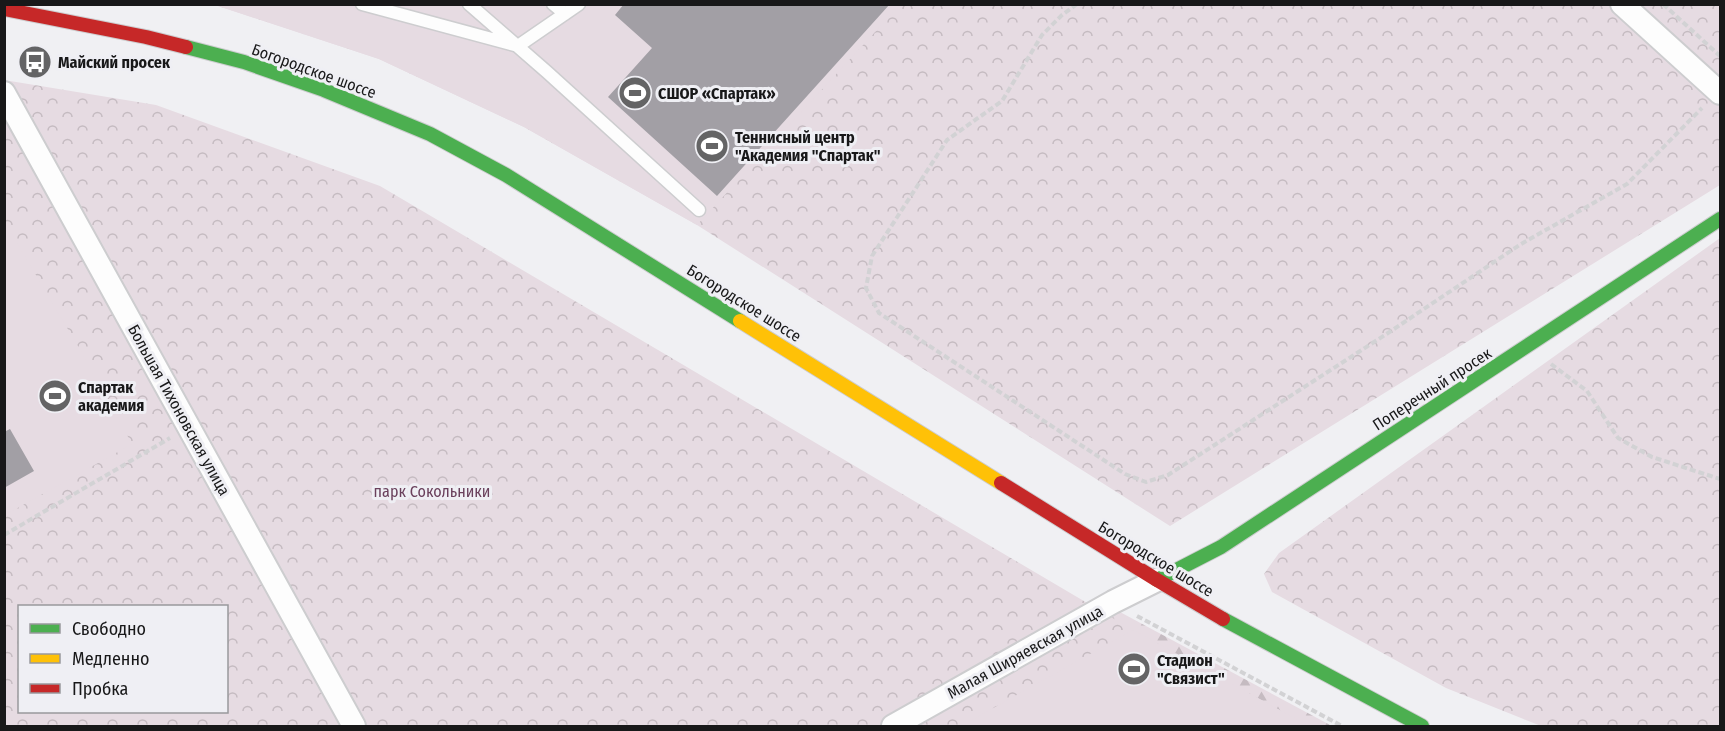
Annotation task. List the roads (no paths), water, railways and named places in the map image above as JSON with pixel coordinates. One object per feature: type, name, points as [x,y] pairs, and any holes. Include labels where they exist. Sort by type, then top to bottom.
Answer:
[{"type":"main road","name":"Богородское шоссе","points":[[4,9],[146,37],[244,62],[324,90],[430,134],[516,181],[1157,580],[1225,620],[1422,726]]},
{"type":"main road","name":"Поперечный просек","points":[[1157,580],[1221,547],[1720,219]]},
{"type":"street","points":[[1622,4],[1719,92]]},
{"type":"street","name":"Большая Тихоновская улица","points":[[4,93],[354,726]]},
{"type":"street","name":"Малая Ширяевская улица","points":[[893,726],[1113,602],[1157,580]]},
{"type":"lane","points":[[362,4],[518,46],[579,4]]},
{"type":"lane","points":[[469,4],[699,210]]},
{"type":"lane","points":[[553,4],[565,14]]},
{"type":"place","name":"Майский просек","points":[[35,62]]},
{"type":"place","name":"СШОР «Спартак»","points":[[635,93]]},
{"type":"place","name":"Теннисный центр \"Академия \"Спартак\"","points":[[712,146]]},
{"type":"place","name":"Спартак академия","points":[[55,396]]},
{"type":"place","name":"Стадион \"Связист\"","points":[[1134,669]]},
{"type":"park label","name":"парк Сокольники","points":[[432,491]]}]
